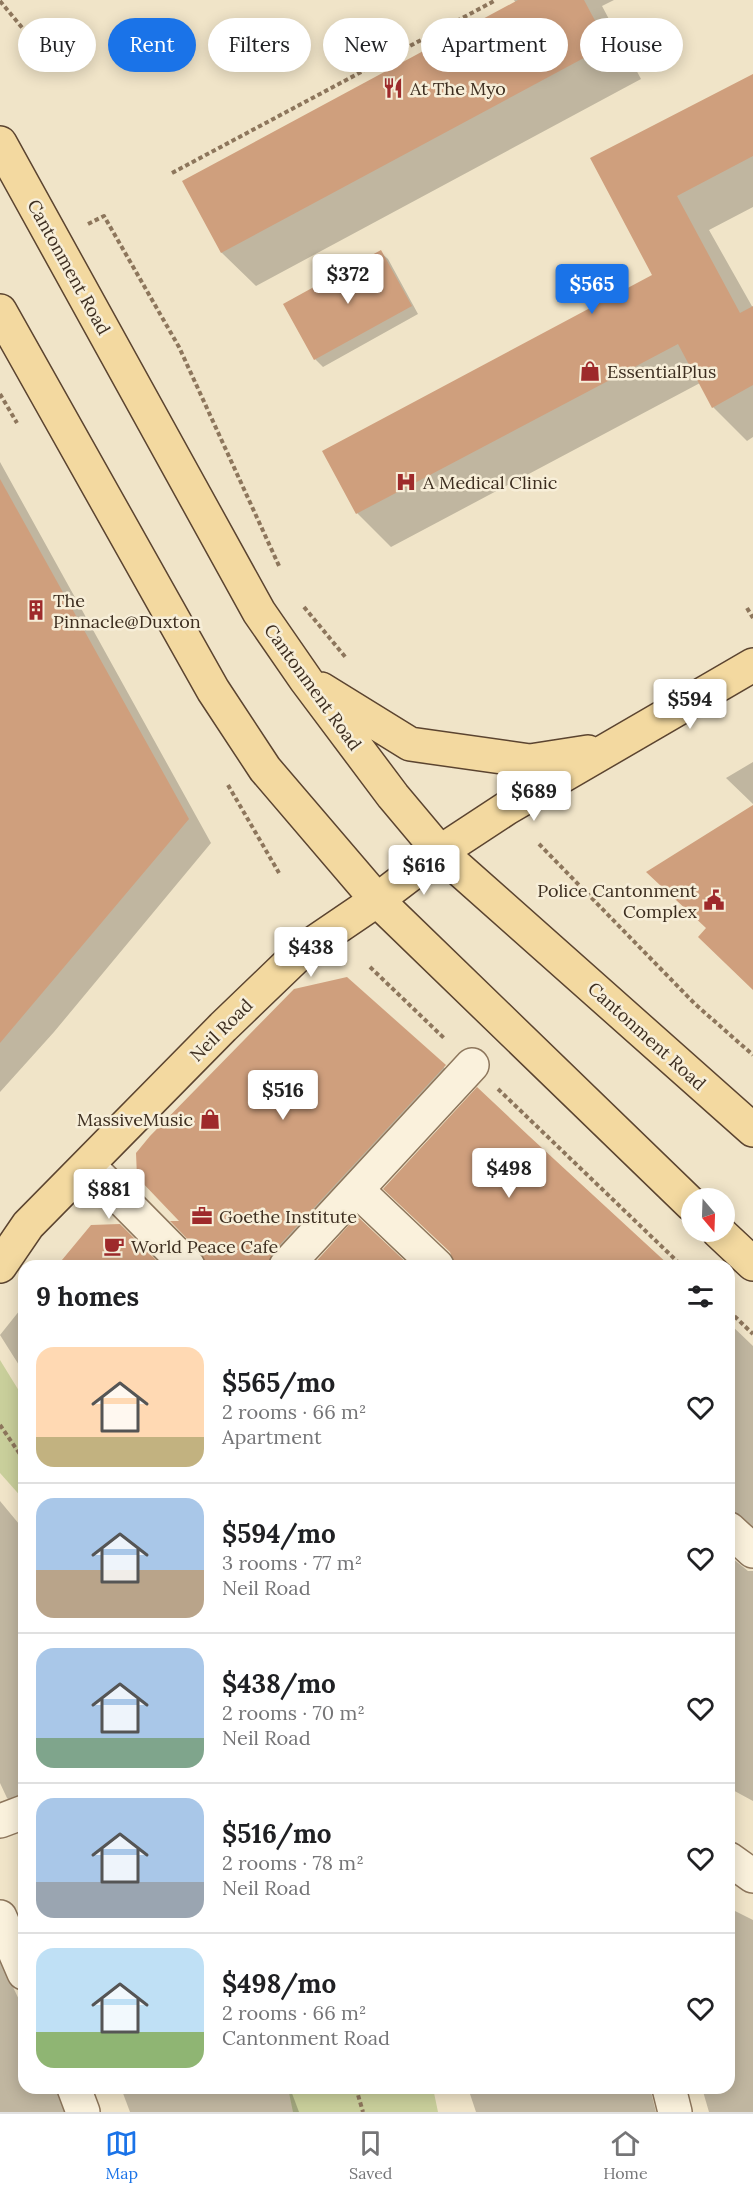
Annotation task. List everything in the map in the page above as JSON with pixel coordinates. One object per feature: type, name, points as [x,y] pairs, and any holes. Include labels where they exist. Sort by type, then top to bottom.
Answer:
[{"type":"main road","name":"Cantonment Road","points":[[0,143],[259,612],[306,680],[393,796],[440,852],[753,1130]]},
{"type":"main road","points":[[0,310],[213,690],[266,769],[377,900],[681,1194]]},
{"type":"main road","name":"Neil Road","points":[[0,1266],[28,1226],[223,1027],[302,951],[377,900],[440,852],[602,750],[753,665]]},
{"type":"main road","points":[[306,680],[410,744],[530,761],[602,750]]},
{"type":"main road","points":[[730,1242],[753,1264]]},
{"type":"street","points":[[292,1260],[472,1065]]},
{"type":"street","points":[[89,1166],[182,1260]]},
{"type":"street","points":[[357,1190],[431,1260]]},
{"type":"street","points":[[735,1534],[753,1551]]},
{"type":"street","points":[[0,1821],[18,1814]]},
{"type":"street","points":[[735,1863],[753,1876]]},
{"type":"street","points":[[735,1880],[753,1883]]},
{"type":"street","points":[[0,1917],[18,1958]]},
{"type":"street","points":[[670,2094],[675,2112]]},
{"type":"path","points":[[172,173],[496,0]]},
{"type":"path","points":[[0,1],[18,23]]},
{"type":"path","points":[[104,216],[179,347],[285,579]]},
{"type":"path","points":[[297,598],[353,667]]},
{"type":"path","points":[[747,608],[753,618]]},
{"type":"path","points":[[539,844],[695,1004],[753,1055]]},
{"type":"path","points":[[370,967],[676,1260]]},
{"type":"path","points":[[735,1317],[753,1334]]},
{"type":"path","points":[[0,1425],[18,1452]]},
{"type":"path","points":[[358,2094],[363,2112]]},
{"type":"green space","points":[[0,1360],[18,1389],[18,1493],[0,1473]]},
{"type":"green space","points":[[289,2094],[434,2094],[438,2112],[293,2112]]},
{"type":"building","points":[[518,0],[584,0],[594,18],[580,18],[580,60],[568,66],[568,18],[485,18]]},
{"type":"building","points":[[421,52],[421,72],[558,72],[221,253],[182,181],[384,72],[409,72],[409,59]]},
{"type":"building","points":[[753,74],[753,156],[677,196],[740,313],[753,306],[753,385],[712,408],[678,344],[356,514],[322,451],[652,275],[590,158]]},
{"type":"building","points":[[381,250],[412,306],[314,360],[283,304]]},
{"type":"building","points":[[0,479],[189,819],[0,1043]]},
{"type":"building","name":"Police Cantonment Complex","points":[[753,805],[753,990],[698,937],[706,928],[646,872]]},
{"type":"building","points":[[347,977],[446,1065],[272,1253],[270,1260],[204,1260],[201,1253],[170,1221],[179,1221],[137,1177],[136,1153],[294,989]]},
{"type":"building","points":[[477,1087],[663,1260],[453,1260],[450,1252],[383,1189]]},
{"type":"building","points":[[357,1216],[404,1260],[317,1260]]},
{"type":"building","points":[[120,1224],[156,1260],[62,1260],[91,1225]]},
{"type":"place","name":"At The Myo","points":[[393,88]]},
{"type":"place","name":"EssentialPlus","points":[[590,371]]},
{"type":"place","name":"A Medical Clinic","points":[[406,482]]},
{"type":"place","name":"The Pinnacle@Duxton","points":[[36,610]]},
{"type":"place","name":"Police Cantonment Complex","points":[[714,900]]},
{"type":"place","name":"MassiveMusic","points":[[210,1119]]},
{"type":"place","name":"Goethe Institute","points":[[202,1216]]},
{"type":"place","name":"World Peace Cafe","points":[[114,1246]]}]
